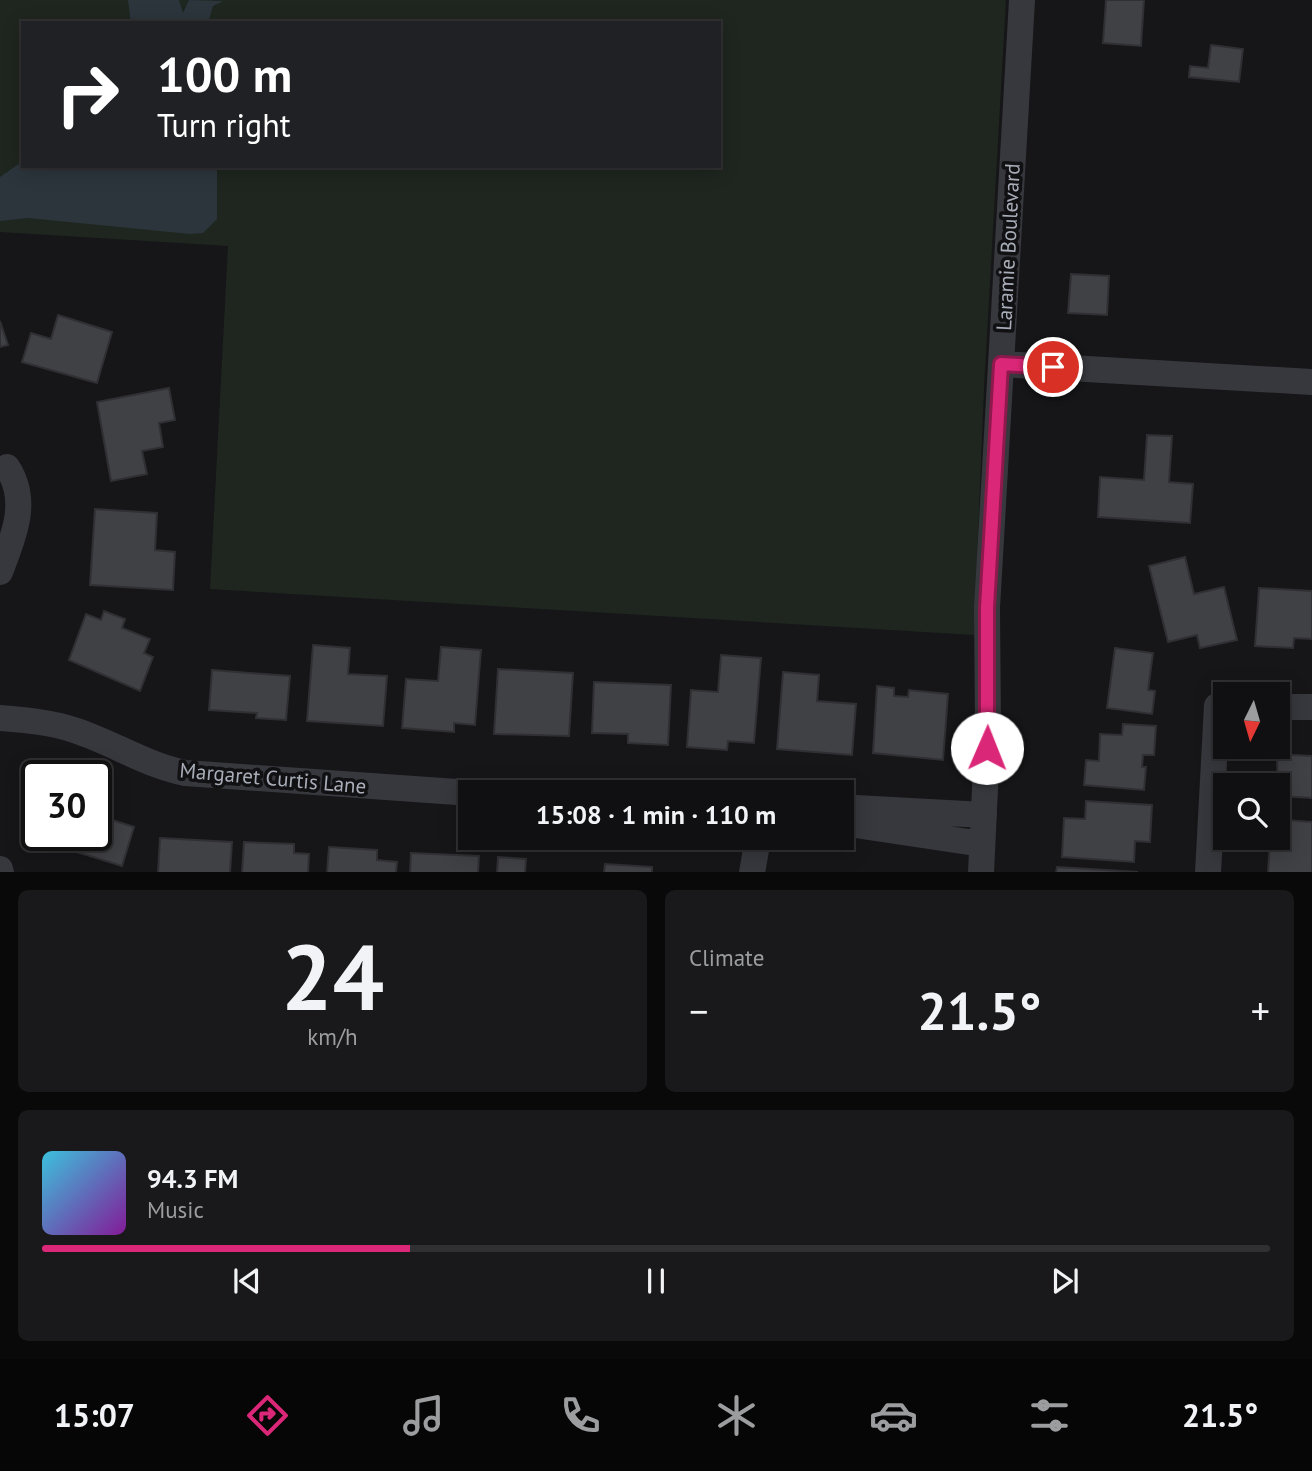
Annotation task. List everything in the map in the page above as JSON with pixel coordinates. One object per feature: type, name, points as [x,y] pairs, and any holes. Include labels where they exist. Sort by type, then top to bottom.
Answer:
[{"type":"street","name":"Laramie Boulevard","points":[[981,872],[988,726],[987,608],[1022,0]]},
{"type":"street","points":[[1001,364],[1312,382]]},
{"type":"street","points":[[0,572],[19,508],[15,478],[7,467]]},
{"type":"street","points":[[1290,707],[1312,707]]},
{"type":"street","name":"Margaret Curtis Lane","points":[[0,718],[44,722],[74,730],[144,762],[185,772],[458,792]]},
{"type":"street","points":[[1208,872],[1217,760]]},
{"type":"street","points":[[854,808],[984,815]]},
{"type":"street","points":[[854,825],[982,844]]},
{"type":"street","points":[[752,872],[756,850]]},
{"type":"shaded area","points":[[0,0],[1006,0],[984,388],[974,635],[210,589],[228,246],[0,232]]},
{"type":"shaded area","points":[[128,0],[179,0],[183,13],[189,0],[223,1],[213,6],[209,21],[131,21]]},
{"type":"shaded area","points":[[21,162],[21,168],[217,168],[217,219],[203,233],[190,234],[28,218],[0,221],[0,177]]},
{"type":"building","points":[[1106,0],[1144,0],[1141,46],[1103,43]]},
{"type":"building","points":[[1211,45],[1243,49],[1239,82],[1189,77],[1190,66],[1208,68]]},
{"type":"building","points":[[1071,274],[1109,276],[1107,315],[1068,313]]},
{"type":"building","points":[[58,315],[112,332],[97,383],[22,362],[31,333],[51,339]]},
{"type":"building","points":[[0,321],[8,345],[0,347]]},
{"type":"building","points":[[169,388],[175,420],[159,423],[163,447],[142,451],[147,474],[111,481],[97,402]]},
{"type":"building","points":[[1147,435],[1172,436],[1169,482],[1193,484],[1190,523],[1098,517],[1100,477],[1144,480]]},
{"type":"building","points":[[95,509],[157,513],[155,550],[175,552],[173,590],[90,585]]},
{"type":"building","points":[[1185,557],[1194,594],[1224,587],[1237,640],[1200,648],[1197,635],[1168,642],[1149,566]]},
{"type":"building","points":[[1259,588],[1312,591],[1312,639],[1294,638],[1293,648],[1255,646]]},
{"type":"building","points":[[104,611],[125,619],[122,628],[150,639],[144,653],[153,657],[140,691],[69,660],[86,614],[101,620]]},
{"type":"building","points":[[313,645],[350,648],[348,674],[387,676],[383,726],[307,721]]},
{"type":"building","points":[[441,647],[481,650],[475,725],[454,723],[454,732],[402,728],[406,679],[438,681]]},
{"type":"building","points":[[1115,648],[1153,653],[1148,690],[1155,691],[1152,714],[1107,708]]},
{"type":"building","points":[[721,655],[761,658],[754,743],[728,741],[727,750],[687,747],[691,690],[718,692]]},
{"type":"building","points":[[498,669],[573,673],[569,736],[494,734]]},
{"type":"building","points":[[212,670],[290,676],[286,720],[256,718],[257,713],[209,710]]},
{"type":"building","points":[[783,672],[819,675],[817,701],[856,704],[852,755],[777,749]]},
{"type":"building","points":[[594,682],[671,685],[668,745],[628,743],[628,734],[592,733]]},
{"type":"building","points":[[877,686],[894,688],[894,696],[908,697],[909,690],[948,694],[943,760],[873,753]]},
{"type":"building","points":[[1123,724],[1156,726],[1154,755],[1143,755],[1142,767],[1146,767],[1144,790],[1084,785],[1086,760],[1099,761],[1100,734],[1122,735]]},
{"type":"building","points":[[1290,755],[1312,756],[1312,798],[1290,797],[1290,773],[1277,773],[1277,760],[1290,760]]},
{"type":"building","points":[[1086,801],[1152,805],[1150,842],[1135,841],[1134,862],[1062,857],[1064,818],[1085,819]]},
{"type":"building","points":[[112,820],[134,827],[122,866],[74,851],[112,851]]},
{"type":"building","points":[[1290,820],[1312,822],[1312,872],[1268,872],[1269,850],[1290,850]]},
{"type":"building","points":[[160,838],[232,842],[230,872],[158,872]]},
{"type":"building","points":[[244,842],[294,844],[294,853],[309,854],[308,872],[242,872]]},
{"type":"building","points":[[329,847],[377,850],[377,860],[397,862],[396,872],[327,872]]},
{"type":"building","points":[[411,853],[479,856],[478,872],[410,872]]},
{"type":"building","points":[[498,857],[526,859],[525,872],[497,872]]},
{"type":"building","points":[[605,864],[652,867],[652,872],[604,872]]},
{"type":"building","points":[[1057,867],[1137,872],[1056,872]]},
{"type":"route","points":[[987,748],[987,608],[1001,364],[1053,367]]}]
